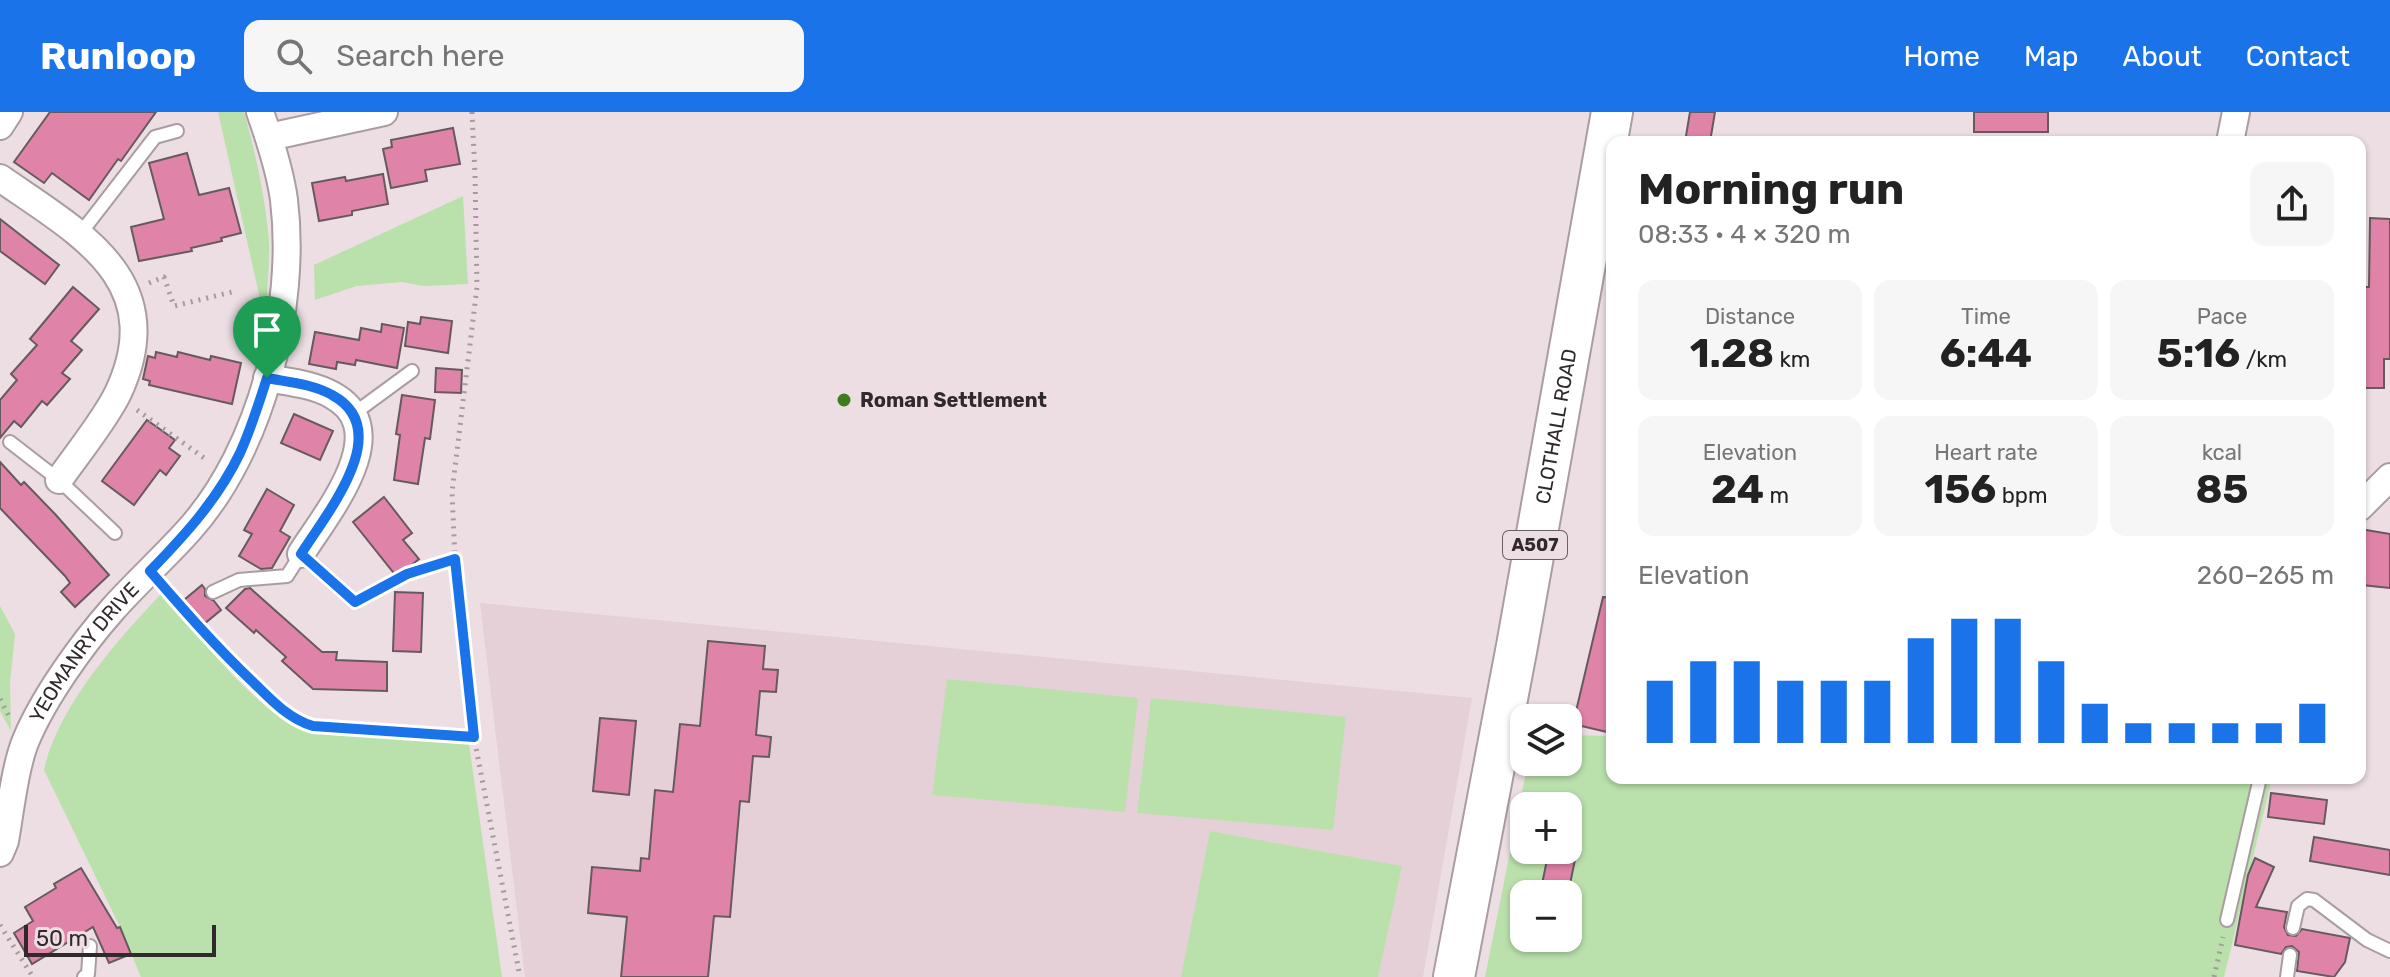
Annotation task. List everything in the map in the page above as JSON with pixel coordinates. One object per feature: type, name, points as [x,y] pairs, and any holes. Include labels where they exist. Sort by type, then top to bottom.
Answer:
[{"type":"main road","name":"CLOTHALL ROAD","points":[[1608,136],[1612,112]]},
{"type":"main road","name":"CLOTHALL ROAD","points":[[1454,977],[1505,713],[1606,146]]},
{"type":"street","points":[[0,126],[9,112]]},
{"type":"street","points":[[264,124],[384,112]]},
{"type":"street","points":[[2231,136],[2236,112]]},
{"type":"street","name":"YEOMANRY DRIVE","points":[[0,853],[25,743],[42,707],[112,610],[191,528],[228,474],[252,426],[282,321],[286,264],[283,199],[264,124]]},
{"type":"street","points":[[0,178],[100,251],[113,267],[131,309],[132,347],[127,371],[116,396],[59,480]]},
{"type":"street","points":[[267,378],[325,391],[336,397],[352,415],[360,440],[351,474],[301,554]]},
{"type":"street","points":[[2366,501],[2390,477]]},
{"type":"lane","points":[[80,234],[155,137],[177,131]]},
{"type":"lane","points":[[352,415],[412,371]]},
{"type":"lane","points":[[10,442],[59,480],[115,533]]},
{"type":"lane","points":[[213,592],[239,580],[287,576],[301,554],[355,602]]},
{"type":"lane","points":[[2227,920],[2259,784]]},
{"type":"lane","points":[[2293,928],[2298,906],[2301,902],[2314,900],[2367,940],[2390,951]]},
{"type":"lane","points":[[84,977],[88,974],[90,946]]},
{"type":"lane","points":[[2287,977],[2290,955]]},
{"type":"path","points":[[472,112],[477,287],[452,492],[455,559],[474,737],[520,977]]},
{"type":"path","points":[[126,292],[164,277],[174,306],[236,291]]},
{"type":"path","points":[[116,396],[228,474]]},
{"type":"path","points":[[355,602],[407,574],[455,559]]},
{"type":"path","points":[[150,571],[221,652],[276,705],[301,722],[313,726],[474,737]]},
{"type":"path","points":[[2214,977],[2227,920]]},
{"type":"path","points":[[0,925],[33,977]]},
{"type":"shaded area","points":[[480,603],[1472,698],[1423,977],[525,977]]},
{"type":"green space","points":[[218,112],[244,112],[256,160],[269,240],[267,303],[261,303]]},
{"type":"green space","points":[[463,196],[468,284],[424,286],[402,282],[357,286],[315,300],[314,265]]},
{"type":"green space","points":[[162,593],[229,672],[290,724],[308,732],[469,744],[502,977],[141,977],[44,770],[51,746],[75,699],[127,631]]},
{"type":"green space","points":[[0,606],[15,634],[10,683],[11,731],[0,711]]},
{"type":"green space","points":[[947,679],[1138,698],[1125,812],[932,795]]},
{"type":"green space","points":[[1151,698],[1346,717],[1333,830],[1137,813]]},
{"type":"green space","points":[[1582,735],[1606,736],[1606,784],[2271,784],[2224,977],[1485,977],[1510,852],[1510,864],[1582,864],[1582,792],[1522,792],[1525,776],[1582,776]]},
{"type":"green space","points":[[1210,831],[1402,866],[1378,977],[1181,977]]},
{"type":"building","points":[[50,112],[156,112],[89,200],[52,173],[44,183],[14,162]]},
{"type":"building","points":[[1690,112],[1715,112],[1711,136],[1686,136]]},
{"type":"building","points":[[1974,112],[2048,112],[2048,132],[1974,132]]},
{"type":"building","points":[[453,128],[460,164],[425,170],[427,181],[391,188],[383,149],[392,147],[391,140]]},
{"type":"building","points":[[187,153],[199,195],[229,188],[241,233],[191,248],[192,251],[139,261],[131,227],[164,219],[149,163]]},
{"type":"building","points":[[383,174],[388,204],[319,221],[312,183]]},
{"type":"building","points":[[2370,218],[2390,219],[2390,359],[2384,359],[2384,388],[2366,388],[2366,287],[2369,287]]},
{"type":"building","points":[[0,219],[59,265],[45,284],[0,251]]},
{"type":"building","points":[[73,287],[99,309],[71,341],[82,350],[62,373],[70,379],[47,405],[42,401],[21,427],[14,421],[0,438],[0,400],[17,380],[11,374],[37,345],[30,339]]},
{"type":"building","points":[[421,317],[452,321],[448,353],[405,346],[408,322],[420,324]]},
{"type":"building","points":[[382,324],[404,328],[397,368],[356,360],[355,365],[337,362],[336,369],[309,364],[315,332],[359,340],[361,328],[381,332]]},
{"type":"building","points":[[156,352],[177,357],[178,352],[210,360],[211,356],[241,363],[232,404],[149,385],[150,381],[143,379],[148,356],[155,358]]},
{"type":"building","points":[[436,368],[462,370],[461,393],[435,392]]},
{"type":"building","points":[[402,395],[435,400],[430,439],[425,438],[418,484],[394,480]]},
{"type":"building","points":[[294,414],[333,431],[320,460],[281,443]]},
{"type":"building","points":[[147,420],[175,440],[169,448],[180,456],[166,475],[160,470],[134,505],[102,481]]},
{"type":"building","points":[[0,462],[55,514],[109,575],[75,607],[61,592],[70,583],[65,576],[0,508]]},
{"type":"building","points":[[267,489],[294,505],[280,531],[290,537],[272,568],[261,569],[239,556],[252,534],[244,530]]},
{"type":"building","points":[[384,497],[412,533],[403,540],[419,559],[397,577],[353,522]]},
{"type":"building","points":[[2366,530],[2390,534],[2390,588],[2366,585]]},
{"type":"building","points":[[202,585],[205,596],[221,610],[204,624],[184,600]]},
{"type":"building","points":[[250,588],[322,652],[337,652],[336,660],[387,662],[387,691],[313,689],[282,661],[286,657],[226,608],[245,589]]},
{"type":"building","points":[[395,592],[423,593],[421,652],[393,651]]},
{"type":"building","points":[[1603,597],[1606,597],[1606,732],[1582,726],[1582,704],[1578,704]]},
{"type":"building","points":[[708,641],[765,646],[763,669],[778,670],[776,692],[760,691],[756,735],[771,737],[769,757],[753,756],[749,802],[740,801],[730,917],[714,916],[708,977],[621,977],[627,917],[588,913],[592,867],[640,871],[641,858],[649,859],[655,790],[673,792],[680,724],[700,726]]},
{"type":"building","points":[[600,718],[636,721],[629,795],[593,791]]},
{"type":"building","points":[[2271,793],[2327,800],[2324,824],[2268,817]]},
{"type":"building","points":[[2314,837],[2390,850],[2390,875],[2310,861]]},
{"type":"building","points":[[2255,858],[2274,867],[2256,907],[2287,912],[2284,927],[2288,935],[2296,936],[2302,929],[2350,938],[2345,962],[2334,977],[2297,971],[2299,952],[2292,946],[2286,947],[2281,954],[2235,945],[2248,875]]},
{"type":"building","points":[[1546,864],[1574,864],[1571,880],[1543,880]]},
{"type":"building","points":[[81,868],[117,928],[120,927],[131,954],[109,963],[93,927],[32,964],[14,933],[33,921],[25,907]]},
{"type":"place","name":"Roman Settlement","points":[[844,400]]},
{"type":"route","points":[[267,378],[325,391],[344,405],[358,427],[358,454],[351,474],[301,554],[355,602],[407,574],[455,559],[474,737],[313,726],[301,722],[276,705],[221,652],[150,571],[191,528],[221,486],[252,426],[267,378]]}]
